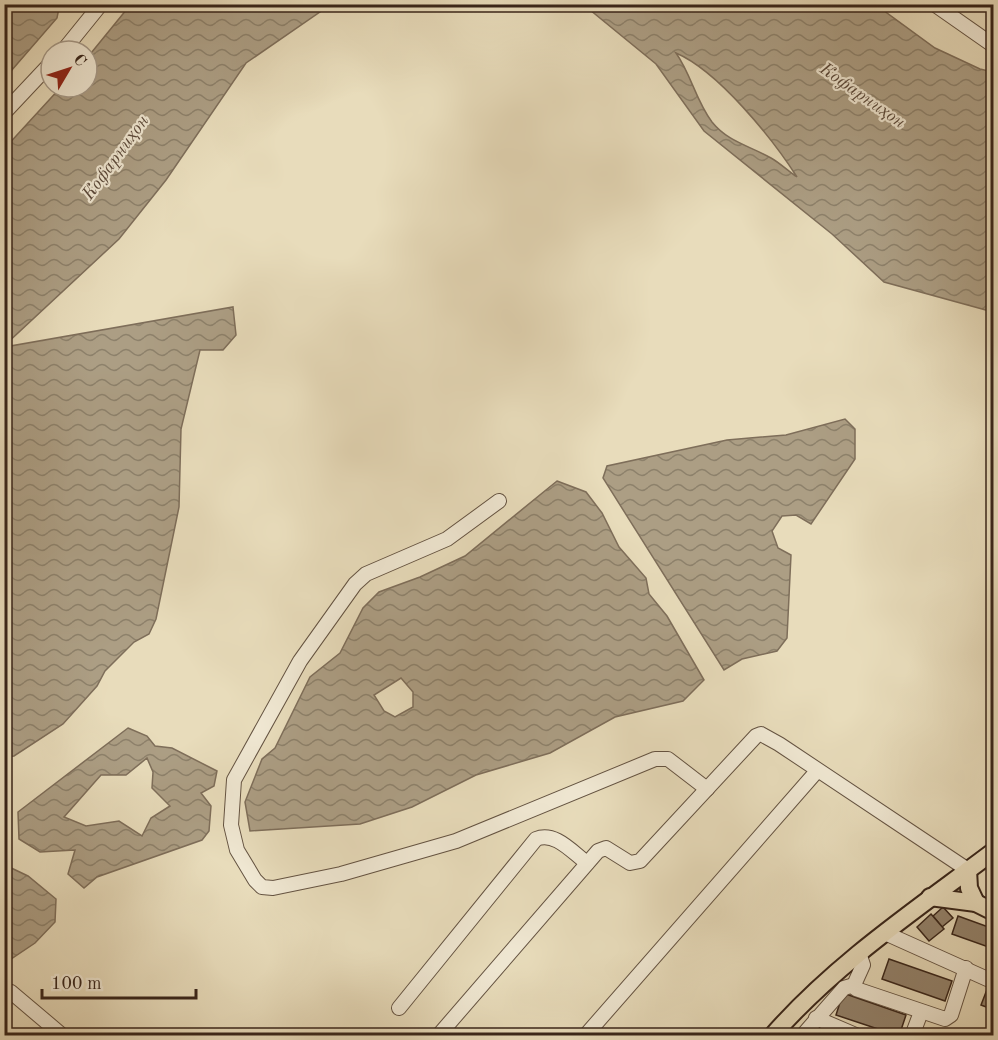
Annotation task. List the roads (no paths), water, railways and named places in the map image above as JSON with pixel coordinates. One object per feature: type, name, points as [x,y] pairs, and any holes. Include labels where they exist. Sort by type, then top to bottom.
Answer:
[{"type":"main road","points":[[772,1035],[796,1008],[859,953],[993,851]]},
{"type":"main road","points":[[968,870],[969,888],[976,903]]},
{"type":"main road","points":[[930,897],[976,903],[993,912]]},
{"type":"street","points":[[73,39],[101,4]]},
{"type":"street","points":[[934,4],[993,46]]},
{"type":"street","points":[[4,113],[39,76]]},
{"type":"street","points":[[499,501],[447,539],[366,574],[355,584],[300,662],[234,780],[231,825],[237,850],[255,880],[262,886],[273,888],[341,874],[456,842],[655,759],[668,759],[707,789]]},
{"type":"street","points":[[438,1035],[598,850],[606,848],[630,863],[640,861],[752,739],[761,734],[968,870]]},
{"type":"street","points":[[585,1035],[817,771]]},
{"type":"street","points":[[399,1008],[536,839],[545,835],[554,838],[586,863]]},
{"type":"street","points":[[885,933],[993,982]]},
{"type":"street","points":[[854,985],[862,965],[859,953]]},
{"type":"street","points":[[854,985],[856,989],[945,1019],[948,1017],[966,968]]},
{"type":"street","points":[[802,1035],[844,988],[854,985]]},
{"type":"street","points":[[4,990],[11,992],[63,1035]]},
{"type":"street","points":[[912,1035],[921,1012]]},
{"type":"street","points":[[816,1018],[858,1035]]},
{"type":"water","points":[[5,4],[56,5],[59,8],[57,18],[5,78]]},
{"type":"water","name":"Кофарниҳон","points":[[131,4],[330,5],[246,63],[166,180],[119,239],[5,345],[5,148],[50,99],[99,99],[99,43]]},
{"type":"water","name":"Кофарниҳон","points":[[584,5],[876,5],[935,48],[980,69],[993,72],[993,312],[884,282],[832,234],[704,131],[656,64]],"holes":[[[676,53],[709,74],[743,107],[797,177],[778,162],[732,139],[718,129],[702,105]]]},
{"type":"water","points":[[233,307],[236,335],[223,350],[200,350],[181,429],[179,507],[156,619],[149,634],[134,642],[105,671],[97,686],[63,724],[14,756],[5,757],[5,347]]},
{"type":"water","points":[[845,419],[855,429],[855,459],[811,524],[796,515],[782,516],[772,531],[778,548],[791,555],[787,638],[777,651],[742,659],[724,670],[603,478],[607,466],[727,440],[786,435]]},
{"type":"water","points":[[557,481],[586,492],[602,513],[619,547],[646,578],[649,594],[667,616],[704,680],[683,701],[615,717],[550,753],[476,775],[412,807],[360,824],[250,831],[245,802],[262,759],[275,748],[310,677],[340,653],[363,608],[379,592],[420,577],[465,556]],"holes":[[[401,678],[413,692],[413,707],[395,717],[384,711],[374,695]]]},
{"type":"water","points":[[128,728],[147,736],[155,746],[172,748],[217,771],[214,786],[201,793],[211,806],[209,831],[202,840],[97,877],[84,888],[68,874],[75,850],[40,852],[19,839],[18,812]],"holes":[[[147,758],[153,772],[152,788],[170,806],[151,818],[142,836],[119,821],[86,826],[64,817],[101,775],[126,775]]]},
{"type":"water","points":[[5,865],[28,876],[56,899],[55,922],[35,943],[5,963]]}]
